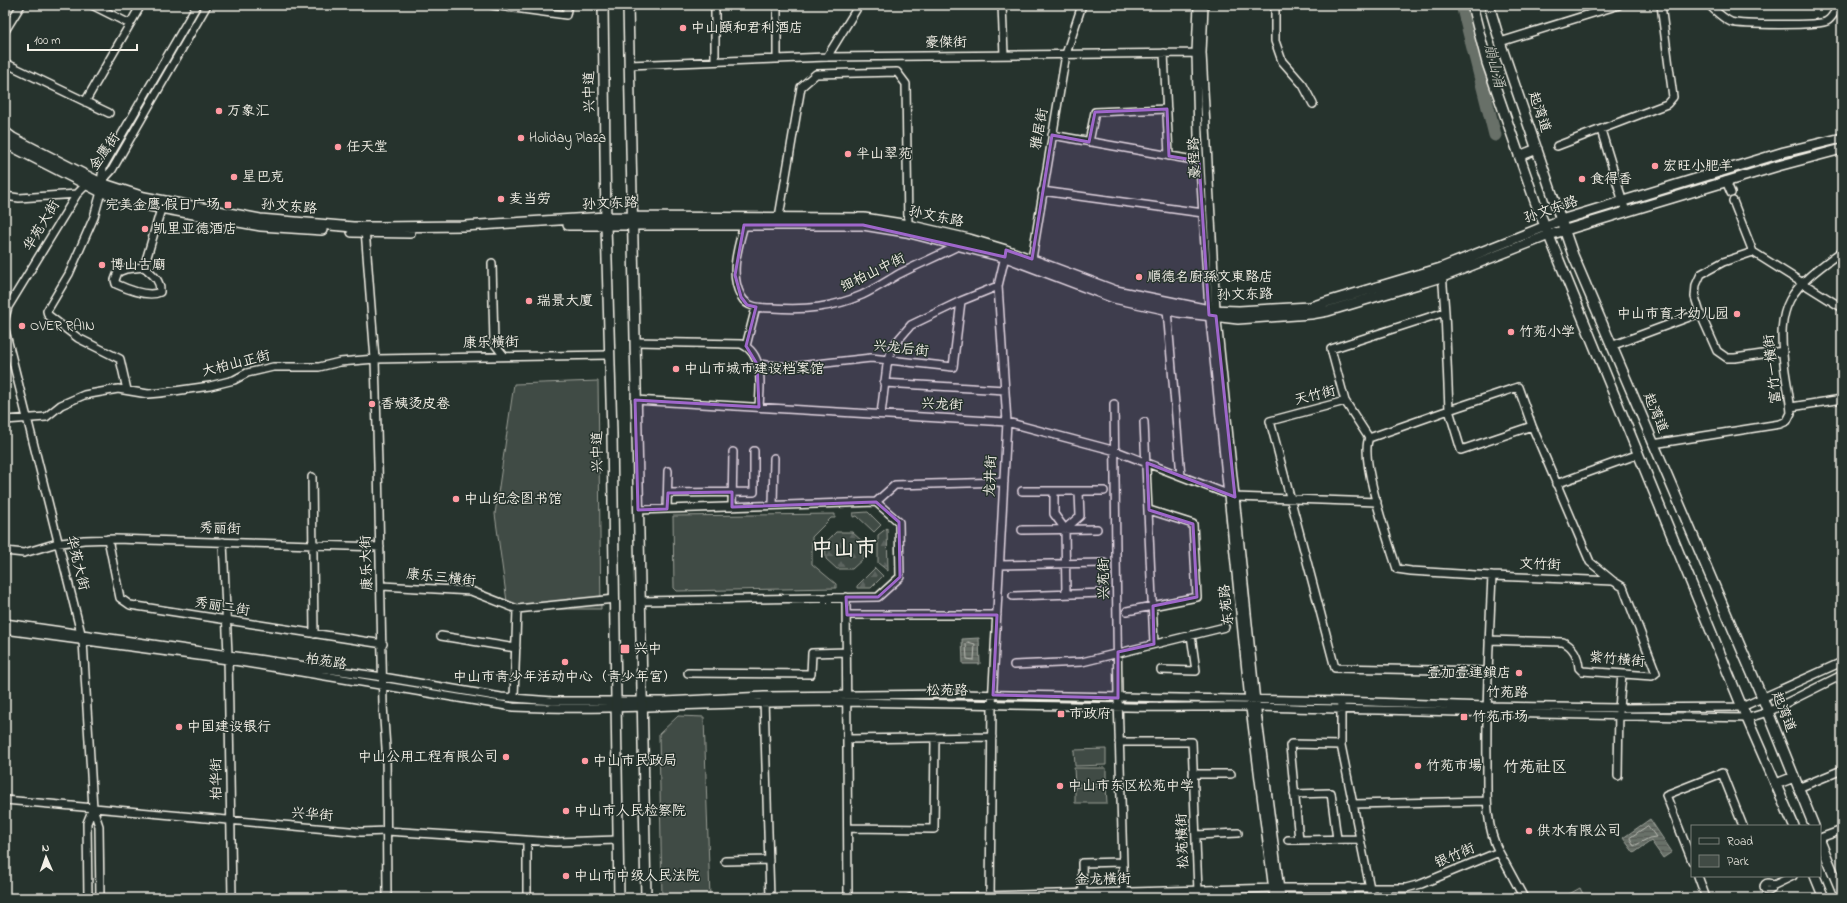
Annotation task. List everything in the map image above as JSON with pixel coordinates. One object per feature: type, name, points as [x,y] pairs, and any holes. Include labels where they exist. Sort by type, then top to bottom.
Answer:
[{"type":"main road","name":"兴中道","points":[[603,5],[608,355],[612,434],[617,705],[619,898]]},
{"type":"main road","points":[[628,5],[635,400],[644,704],[646,898]]},
{"type":"main road","points":[[1472,5],[1487,63],[1545,226],[1742,707],[1794,825]]},
{"type":"main road","name":"起湾道","points":[[1489,5],[1500,42],[1564,231],[1611,346],[1762,697],[1814,825]]},
{"type":"main road","name":"孙文东路","points":[[5,132],[13,138],[101,183],[144,197],[260,219],[365,230]]},
{"type":"main road","name":"孙文东路","points":[[1442,272],[1561,220],[1784,152],[1842,138]]},
{"type":"main road","name":"孙文东路","points":[[5,143],[101,192],[161,209],[261,226],[457,232],[573,225],[606,221],[779,217],[864,218],[908,225],[969,239],[1114,298],[1167,310],[1213,313]]},
{"type":"main road","points":[[1519,156],[1537,149]]},
{"type":"main road","name":"孙文东路","points":[[633,221],[744,225],[863,225],[906,232],[959,246],[1032,260],[1116,291],[1238,319],[1311,314],[1442,272],[1549,235],[1726,181],[1842,149]]},
{"type":"main road","points":[[1580,309],[1593,303]]},
{"type":"main road","points":[[1776,784],[1794,777]]},
{"type":"main road","points":[[1821,842],[1842,894]]},
{"type":"main road","points":[[1815,877],[1824,898]]},
{"type":"street","points":[[5,31],[21,5]]},
{"type":"street","points":[[92,5],[130,24]]},
{"type":"street","points":[[85,102],[141,5]]},
{"type":"street","name":"金鹰街","points":[[101,183],[103,167],[197,5]]},
{"type":"street","name":"金鹰街","points":[[101,183],[112,170],[207,5]]},
{"type":"street","points":[[492,5],[566,15],[568,5]]},
{"type":"street","points":[[715,5],[715,61]]},
{"type":"street","points":[[777,5],[777,59]]},
{"type":"street","points":[[827,57],[859,5]]},
{"type":"street","points":[[1002,5],[1004,55]]},
{"type":"street","name":"雅居街","points":[[1032,260],[1042,191],[1066,54],[1082,5]]},
{"type":"street","name":"豪程路","points":[[1198,5],[1196,53],[1200,161],[1203,213],[1213,313]]},
{"type":"street","name":"豪程路","points":[[1204,5],[1202,53],[1213,313]]},
{"type":"street","points":[[1275,5],[1275,41],[1282,61],[1303,84],[1313,104]]},
{"type":"street","points":[[1500,42],[1619,5]]},
{"type":"street","points":[[1557,146],[1667,104],[1671,101],[1672,96],[1661,5]]},
{"type":"street","points":[[1709,5],[1725,19],[1733,22],[1819,24],[1827,22],[1841,5]]},
{"type":"street","points":[[5,21],[12,19]]},
{"type":"street","points":[[1164,53],[1169,156]]},
{"type":"street","name":"豪傑街","points":[[629,65],[827,57],[1196,53]]},
{"type":"street","points":[[5,63],[109,114]]},
{"type":"street","points":[[779,217],[801,86],[816,74],[897,72],[906,84],[908,225]]},
{"type":"street","points":[[1089,142],[1095,112],[1167,109]]},
{"type":"street","points":[[1601,130],[1626,212]]},
{"type":"street","points":[[1052,135],[1200,161]]},
{"type":"street","points":[[1726,181],[1731,193]]},
{"type":"street","points":[[86,185],[101,183],[101,192],[94,217],[69,274],[49,307],[48,315],[78,338],[120,359],[127,390]]},
{"type":"street","name":"华苑大街","points":[[5,318],[8,307],[77,194],[86,185]]},
{"type":"street","points":[[1042,191],[1203,213]]},
{"type":"street","points":[[5,196],[19,198],[77,194]]},
{"type":"street","points":[[1733,201],[1753,252],[1841,307]]},
{"type":"street","points":[[144,267],[161,209]]},
{"type":"street","points":[[744,225],[736,260],[736,286],[747,305],[756,307],[746,346]]},
{"type":"street","name":"康乐大街","points":[[365,230],[375,359],[382,586],[384,681],[383,705],[386,748],[387,898]]},
{"type":"street","name":"细柏山中街","points":[[756,307],[822,308],[839,304],[863,295],[899,274],[959,246],[969,239]]},
{"type":"street","name":"富竹一横街","points":[[1653,444],[1780,424],[1787,421],[1791,413],[1791,407],[1782,351],[1782,326],[1784,311],[1790,299],[1802,283],[1842,251]]},
{"type":"street","points":[[1753,252],[1723,262],[1701,274],[1696,285],[1695,298],[1717,351],[1727,358],[1782,351]]},
{"type":"street","name":"龙井街","points":[[990,897],[992,705],[1007,422],[998,286],[1006,254]]},
{"type":"street","points":[[492,263],[494,343],[504,356]]},
{"type":"street","points":[[144,267],[159,281],[161,286],[160,292],[156,294],[145,293],[116,284],[114,280],[118,272],[126,269],[144,267]]},
{"type":"street","points":[[1442,272],[1449,410],[1461,450],[1532,426]]},
{"type":"street","points":[[881,414],[888,360],[893,346],[911,325],[961,301],[998,286]]},
{"type":"street","name":"兴龙后街","points":[[758,364],[788,367],[871,358],[953,367],[961,301]]},
{"type":"street","points":[[1167,310],[1181,476]]},
{"type":"street","name":"天竹街","points":[[1445,312],[1331,349],[1345,401],[1270,421],[1335,668],[1487,671]]},
{"type":"street","name":"东苑路","points":[[1213,313],[1253,704],[1276,889],[1274,898]]},
{"type":"street","points":[[1611,346],[1700,313]]},
{"type":"street","name":"华苑大街","points":[[5,330],[82,637],[93,808],[99,826],[100,898]]},
{"type":"street","points":[[634,342],[741,344],[746,346],[752,351],[758,364],[760,377],[759,408]]},
{"type":"street","name":"康乐横街","points":[[375,359],[608,355]]},
{"type":"street","name":"大柏山正街","points":[[5,420],[46,417],[61,405],[84,395],[118,389],[148,394],[180,391],[234,380],[247,373],[273,367],[319,367],[340,362],[375,359]]},
{"type":"street","points":[[884,383],[1005,390]]},
{"type":"street","points":[[1345,401],[1369,438],[1518,387],[1532,426],[1590,562],[1612,581]]},
{"type":"street","points":[[1791,407],[1842,399]]},
{"type":"street","name":"兴龙街","points":[[635,400],[1007,422],[1116,451],[1232,496]]},
{"type":"street","name":"兴苑街","points":[[1114,404],[1116,451],[1118,707],[1124,895]]},
{"type":"street","points":[[1144,422],[1154,644]]},
{"type":"street","name":"文竹街","points":[[1369,438],[1366,444],[1367,458],[1377,502],[1397,569],[1411,572],[1612,581]]},
{"type":"street","points":[[668,493],[754,492],[754,451]]},
{"type":"street","points":[[732,507],[733,452]]},
{"type":"street","points":[[1556,484],[1639,454]]},
{"type":"street","points":[[774,458],[774,505]]},
{"type":"street","points":[[667,509],[668,470]]},
{"type":"street","points":[[312,477],[314,634]]},
{"type":"street","points":[[638,510],[876,502],[895,485],[1004,482]]},
{"type":"street","points":[[1022,492],[1104,491]]},
{"type":"street","points":[[1054,492],[1054,514],[1065,530],[1066,594]]},
{"type":"street","points":[[1065,530],[1080,516],[1079,492]]},
{"type":"street","points":[[1232,496],[1377,502]]},
{"type":"street","points":[[641,601],[878,597],[900,577],[899,522],[876,502]]},
{"type":"street","points":[[1128,611],[1197,597],[1193,524],[1149,510]]},
{"type":"street","points":[[1022,530],[1097,529]]},
{"type":"street","name":"秀丽街","points":[[5,551],[24,553],[59,544],[84,540],[108,539],[380,547]]},
{"type":"street","name":"秀丽二街","points":[[108,539],[120,598],[124,602],[143,608],[383,644]]},
{"type":"street","name":"柏华街","points":[[223,542],[228,657],[232,898]]},
{"type":"street","points":[[1000,565],[1104,563]]},
{"type":"street","name":"银竹街","points":[[1276,889],[1349,887],[1406,888],[1421,884],[1499,852],[1492,840],[1487,801],[1486,706],[1492,576]]},
{"type":"street","name":"紫竹横街","points":[[1489,640],[1563,642],[1575,651],[1579,668],[1582,671],[1652,676],[1656,673],[1623,587],[1612,581]]},
{"type":"street","name":"康乐三横街","points":[[382,586],[471,591],[517,609],[615,599]]},
{"type":"street","points":[[1013,596],[1104,593]]},
{"type":"street","points":[[846,598],[848,898]]},
{"type":"street","points":[[514,698],[517,609]]},
{"type":"street","points":[[846,615],[997,615]]},
{"type":"street","name":"柏苑路","points":[[5,622],[82,637]]},
{"type":"street","points":[[1014,665],[1082,662],[1225,627]]},
{"type":"street","name":"柏苑路","points":[[5,630],[82,637],[228,657],[384,681],[514,698],[617,705]]},
{"type":"street","points":[[1161,670],[1196,671],[1191,635]]},
{"type":"street","points":[[441,636],[516,648]]},
{"type":"street","points":[[688,673],[811,674],[812,654],[846,652]]},
{"type":"street","name":"竹苑路","points":[[1253,704],[1341,701],[1486,706],[1619,708],[1742,707],[1842,662]]},
{"type":"street","points":[[1618,776],[1619,708],[1622,674]]},
{"type":"street","name":"竹苑路","points":[[1253,704],[1341,709],[1486,714],[1748,718],[1768,712],[1842,675]]},
{"type":"street","name":"柏苑路","points":[[384,681],[513,707],[644,704]]},
{"type":"street","name":"松苑路","points":[[644,704],[993,695],[1118,698],[1253,704]]},
{"type":"street","name":"松苑路","points":[[846,699],[992,705],[1118,707],[1253,704]]},
{"type":"street","points":[[764,700],[770,898]]},
{"type":"street","points":[[1341,701],[1341,745],[1372,898]]},
{"type":"street","points":[[847,739],[992,737]]},
{"type":"street","points":[[848,828],[934,829],[935,738]]},
{"type":"street","name":"松苑横街","points":[[1119,742],[1192,742],[1198,891]]},
{"type":"street","points":[[1299,840],[1289,748],[1291,744],[1341,745]]},
{"type":"street","points":[[1798,788],[1842,770]]},
{"type":"street","points":[[1691,858],[1666,795],[1722,773],[1743,825]]},
{"type":"street","points":[[1193,774],[1231,774]]},
{"type":"street","points":[[1294,794],[1331,793],[1337,839]]},
{"type":"street","name":"兴华街","points":[[5,800],[361,832],[387,830],[554,842],[618,840]]},
{"type":"street","points":[[1353,804],[1487,801]]},
{"type":"street","name":"华苑大街","points":[[88,898],[87,823],[93,808]]},
{"type":"street","points":[[1821,840],[1842,830]]},
{"type":"street","points":[[1196,835],[1238,833]]},
{"type":"street","points":[[1288,840],[1360,839]]},
{"type":"street","points":[[527,898],[528,841]]},
{"type":"street","points":[[1499,852],[1524,898]]},
{"type":"street","points":[[725,861],[769,860]]},
{"type":"street","points":[[1083,896],[1082,863],[1122,862]]},
{"type":"street","points":[[1698,877],[1706,898]]},
{"type":"street","points":[[1764,877],[1773,898]]},
{"type":"street","points":[[1769,887],[1791,877]]},
{"type":"street","points":[[1349,887],[1350,898]]},
{"type":"street","name":"东苑路","points":[[1276,889],[1281,898]]},
{"type":"street","name":"金龙横街","points":[[910,898],[1083,896],[1198,891],[1217,894],[1276,889]]},
{"type":"highlighted area","points":[[1167,109],[1169,156],[1199,161],[1209,315],[1216,316],[1235,497],[1147,463],[1149,510],[1193,524],[1197,597],[1153,606],[1154,644],[1118,652],[1118,698],[993,695],[997,615],[847,615],[846,597],[878,597],[900,577],[899,522],[876,502],[732,507],[732,492],[668,493],[667,509],[638,510],[635,400],[759,407],[757,364],[746,346],[756,307],[747,305],[741,297],[735,275],[744,225],[863,225],[1005,257],[1006,250],[1032,259],[1052,135],[1089,142],[1095,112]]},
{"type":"green space","points":[[598,381],[601,609],[508,609],[495,514],[514,384]]},
{"type":"green space","points":[[868,512],[881,525],[874,532],[857,516],[853,517],[853,513]]},
{"type":"green space","points":[[835,514],[835,518],[831,518],[812,537],[812,564],[836,584],[836,588],[677,591],[674,588],[673,516]]},
{"type":"green space","points":[[887,528],[888,571],[878,563],[878,535]]},
{"type":"green space","points":[[836,532],[852,532],[863,542],[864,558],[852,569],[837,569],[826,559],[825,543]]},
{"type":"green space","points":[[875,568],[883,576],[871,588],[857,588],[857,586]]},
{"type":"green space","points":[[678,716],[704,717],[710,898],[662,898],[659,734]]},
{"type":"green space","points":[[1106,749],[1106,765],[1075,766],[1074,750]]},
{"type":"green space","points":[[1074,768],[1106,768],[1106,784],[1075,785]]},
{"type":"green space","points":[[1075,787],[1106,787],[1107,803],[1075,803]]},
{"type":"green space","points":[[1580,888],[1585,898],[1562,898]]},
{"type":"water","points":[[979,638],[980,664],[963,664],[962,639]]},
{"type":"water","points":[[1650,819],[1672,852],[1663,858],[1651,841],[1634,853],[1623,838]]},
{"type":"waterway","name":"崩山涌","points":[[1462,5],[1495,135]]},
{"type":"place","name":"中山頤和君利酒店","points":[[683,28]]},
{"type":"place","name":"万象汇","points":[[219,111]]},
{"type":"place","name":"Holiday Plaza","points":[[521,138]]},
{"type":"place","name":"任天堂","points":[[338,147]]},
{"type":"place","name":"半山翠苑","points":[[848,154]]},
{"type":"place","name":"宏旺小肥羊","points":[[1655,166]]},
{"type":"place","name":"星巴克","points":[[234,177]]},
{"type":"place","name":"食得香","points":[[1582,179]]},
{"type":"place","name":"麦当劳","points":[[501,199]]},
{"type":"place","name":"完美金鹰·假日广场","points":[[228,205]]},
{"type":"place","name":"凯里亚德酒店","points":[[145,229]]},
{"type":"place","name":"博山古廟","points":[[102,265]]},
{"type":"place","name":"順德名廚孫文東路店","points":[[1139,277]]},
{"type":"place","name":"瑞景大廈","points":[[529,301]]},
{"type":"place","name":"中山市育才幼儿园","points":[[1737,314]]},
{"type":"place","name":"OVER RAIN","points":[[22,326]]},
{"type":"place","name":"竹苑小学","points":[[1511,332]]},
{"type":"place","name":"中山市城市建设档案馆","points":[[676,369]]},
{"type":"place","name":"香姨烫皮卷","points":[[372,404]]},
{"type":"place","name":"中山纪念图书馆","points":[[456,499]]},
{"type":"place","name":"兴中","points":[[625,649]]},
{"type":"place","name":"中山市青少年活动中心（青少年宫）","points":[[565,662]]},
{"type":"place","name":"壹加壹連鎖店","points":[[1519,673]]},
{"type":"place","name":"市政府","points":[[1061,714]]},
{"type":"place","name":"竹苑市场","points":[[1464,717]]},
{"type":"place","name":"中国建设银行","points":[[179,727]]},
{"type":"place","name":"中山公用工程有限公司","points":[[506,757]]},
{"type":"place","name":"中山市民政局","points":[[585,761]]},
{"type":"place","name":"竹苑市場","points":[[1418,766]]},
{"type":"place","name":"中山市东区松苑中学","points":[[1060,786]]},
{"type":"place","name":"中山市人民检察院","points":[[566,811]]},
{"type":"place","name":"供水有限公司","points":[[1529,831]]},
{"type":"place","name":"中山市中级人民法院","points":[[566,876]]},
{"type":"district","name":"中山市","points":[[844,550]]},
{"type":"district","name":"竹苑社区","points":[[1535,768]]}]
